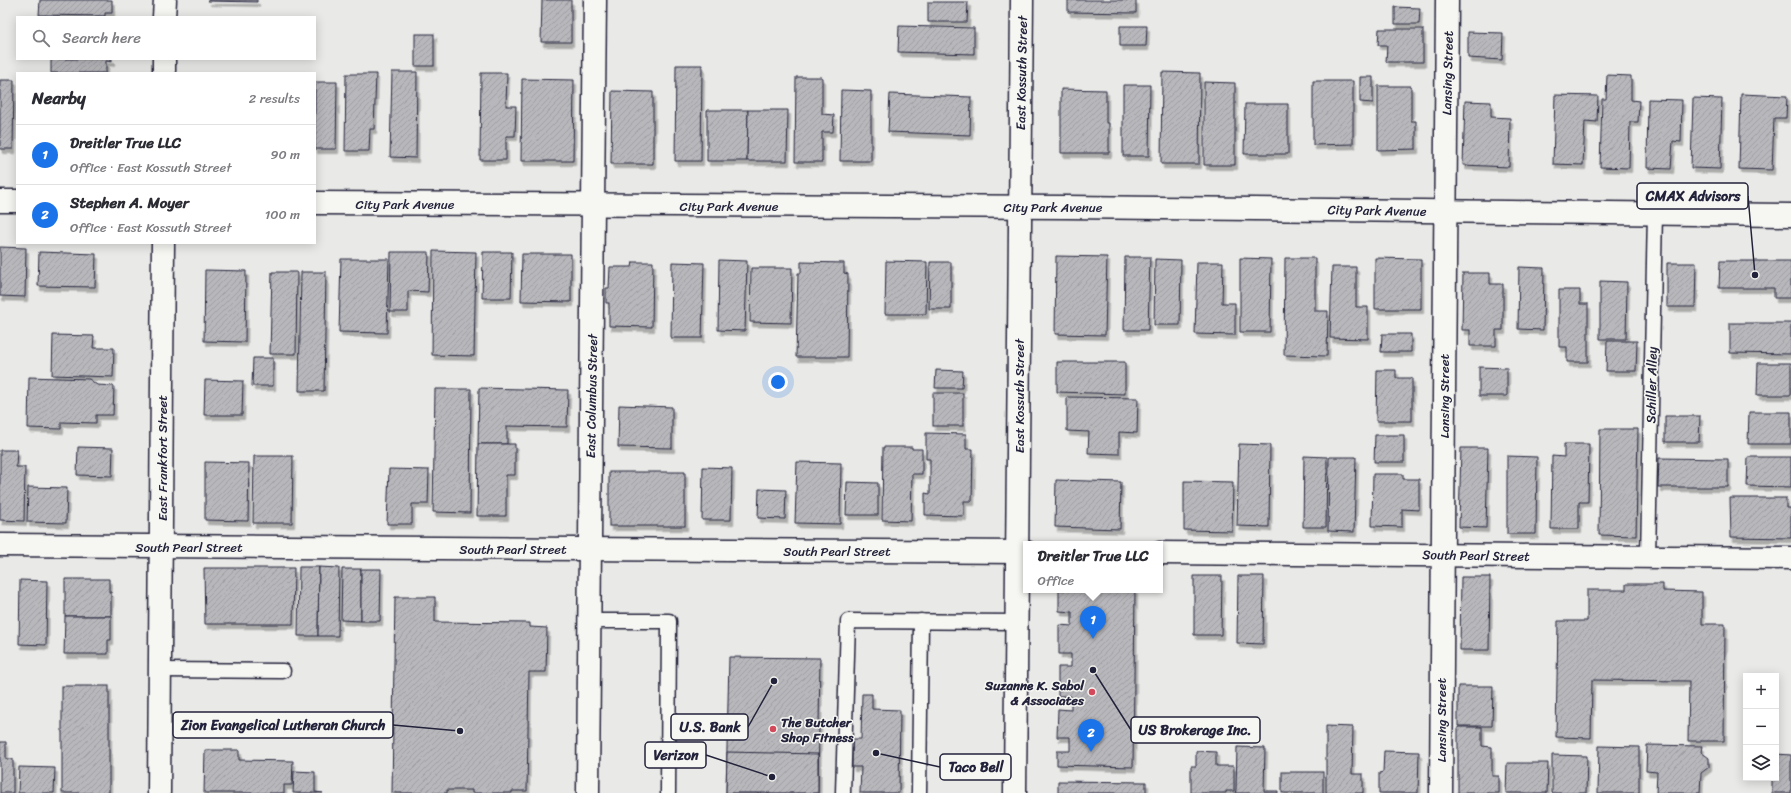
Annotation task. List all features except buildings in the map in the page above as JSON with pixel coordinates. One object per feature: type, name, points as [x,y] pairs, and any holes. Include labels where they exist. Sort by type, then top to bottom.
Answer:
[{"type":"street","points":[[164,0],[164,16]]},
{"type":"street","name":"East Columbus Street","points":[[588,793],[588,550],[594,205],[595,0]]},
{"type":"street","name":"East Kossuth Street","points":[[1015,793],[1017,622],[1022,552],[1020,207],[1022,0]]},
{"type":"street","name":"Lansing Street","points":[[1441,793],[1447,0]]},
{"type":"street","points":[[164,60],[164,72]]},
{"type":"street","points":[[0,200],[16,201]]},
{"type":"street","name":"City Park Avenue","points":[[316,203],[1020,207],[1791,215]]},
{"type":"street","name":"East Frankfort Street","points":[[159,793],[163,244]]},
{"type":"street","name":"South Pearl Street","points":[[0,545],[1022,552]]},
{"type":"street","name":"South Pearl Street","points":[[1163,553],[1791,558]]},
{"type":"lane","name":"Schiller Alley","points":[[1648,557],[1655,214]]},
{"type":"lane","points":[[843,793],[848,620],[1017,622]]},
{"type":"lane","points":[[588,621],[669,621],[668,793]]},
{"type":"lane","points":[[919,793],[921,621]]},
{"type":"lane","points":[[160,670],[283,671]]},
{"type":"place","name":"CMAX Advisors","points":[[1755,275]]},
{"type":"place","name":"Dreitler True LLC","points":[[1093,639]]},
{"type":"place","name":"US Brokerage Inc.","points":[[1093,670]]},
{"type":"place","name":"U.S. Bank","points":[[774,681]]},
{"type":"place","name":"Suzanne K. Sabol & Associates","points":[[1092,692]]},
{"type":"place","name":"The Butcher Shop Fitness","points":[[773,729]]},
{"type":"place","name":"Zion Evangelical Lutheran Church","points":[[460,731]]},
{"type":"place","name":"Stephen A. Moyer","points":[[1091,752]]},
{"type":"place","name":"Taco Bell","points":[[876,753]]},
{"type":"place","name":"Verizon","points":[[772,777]]}]
